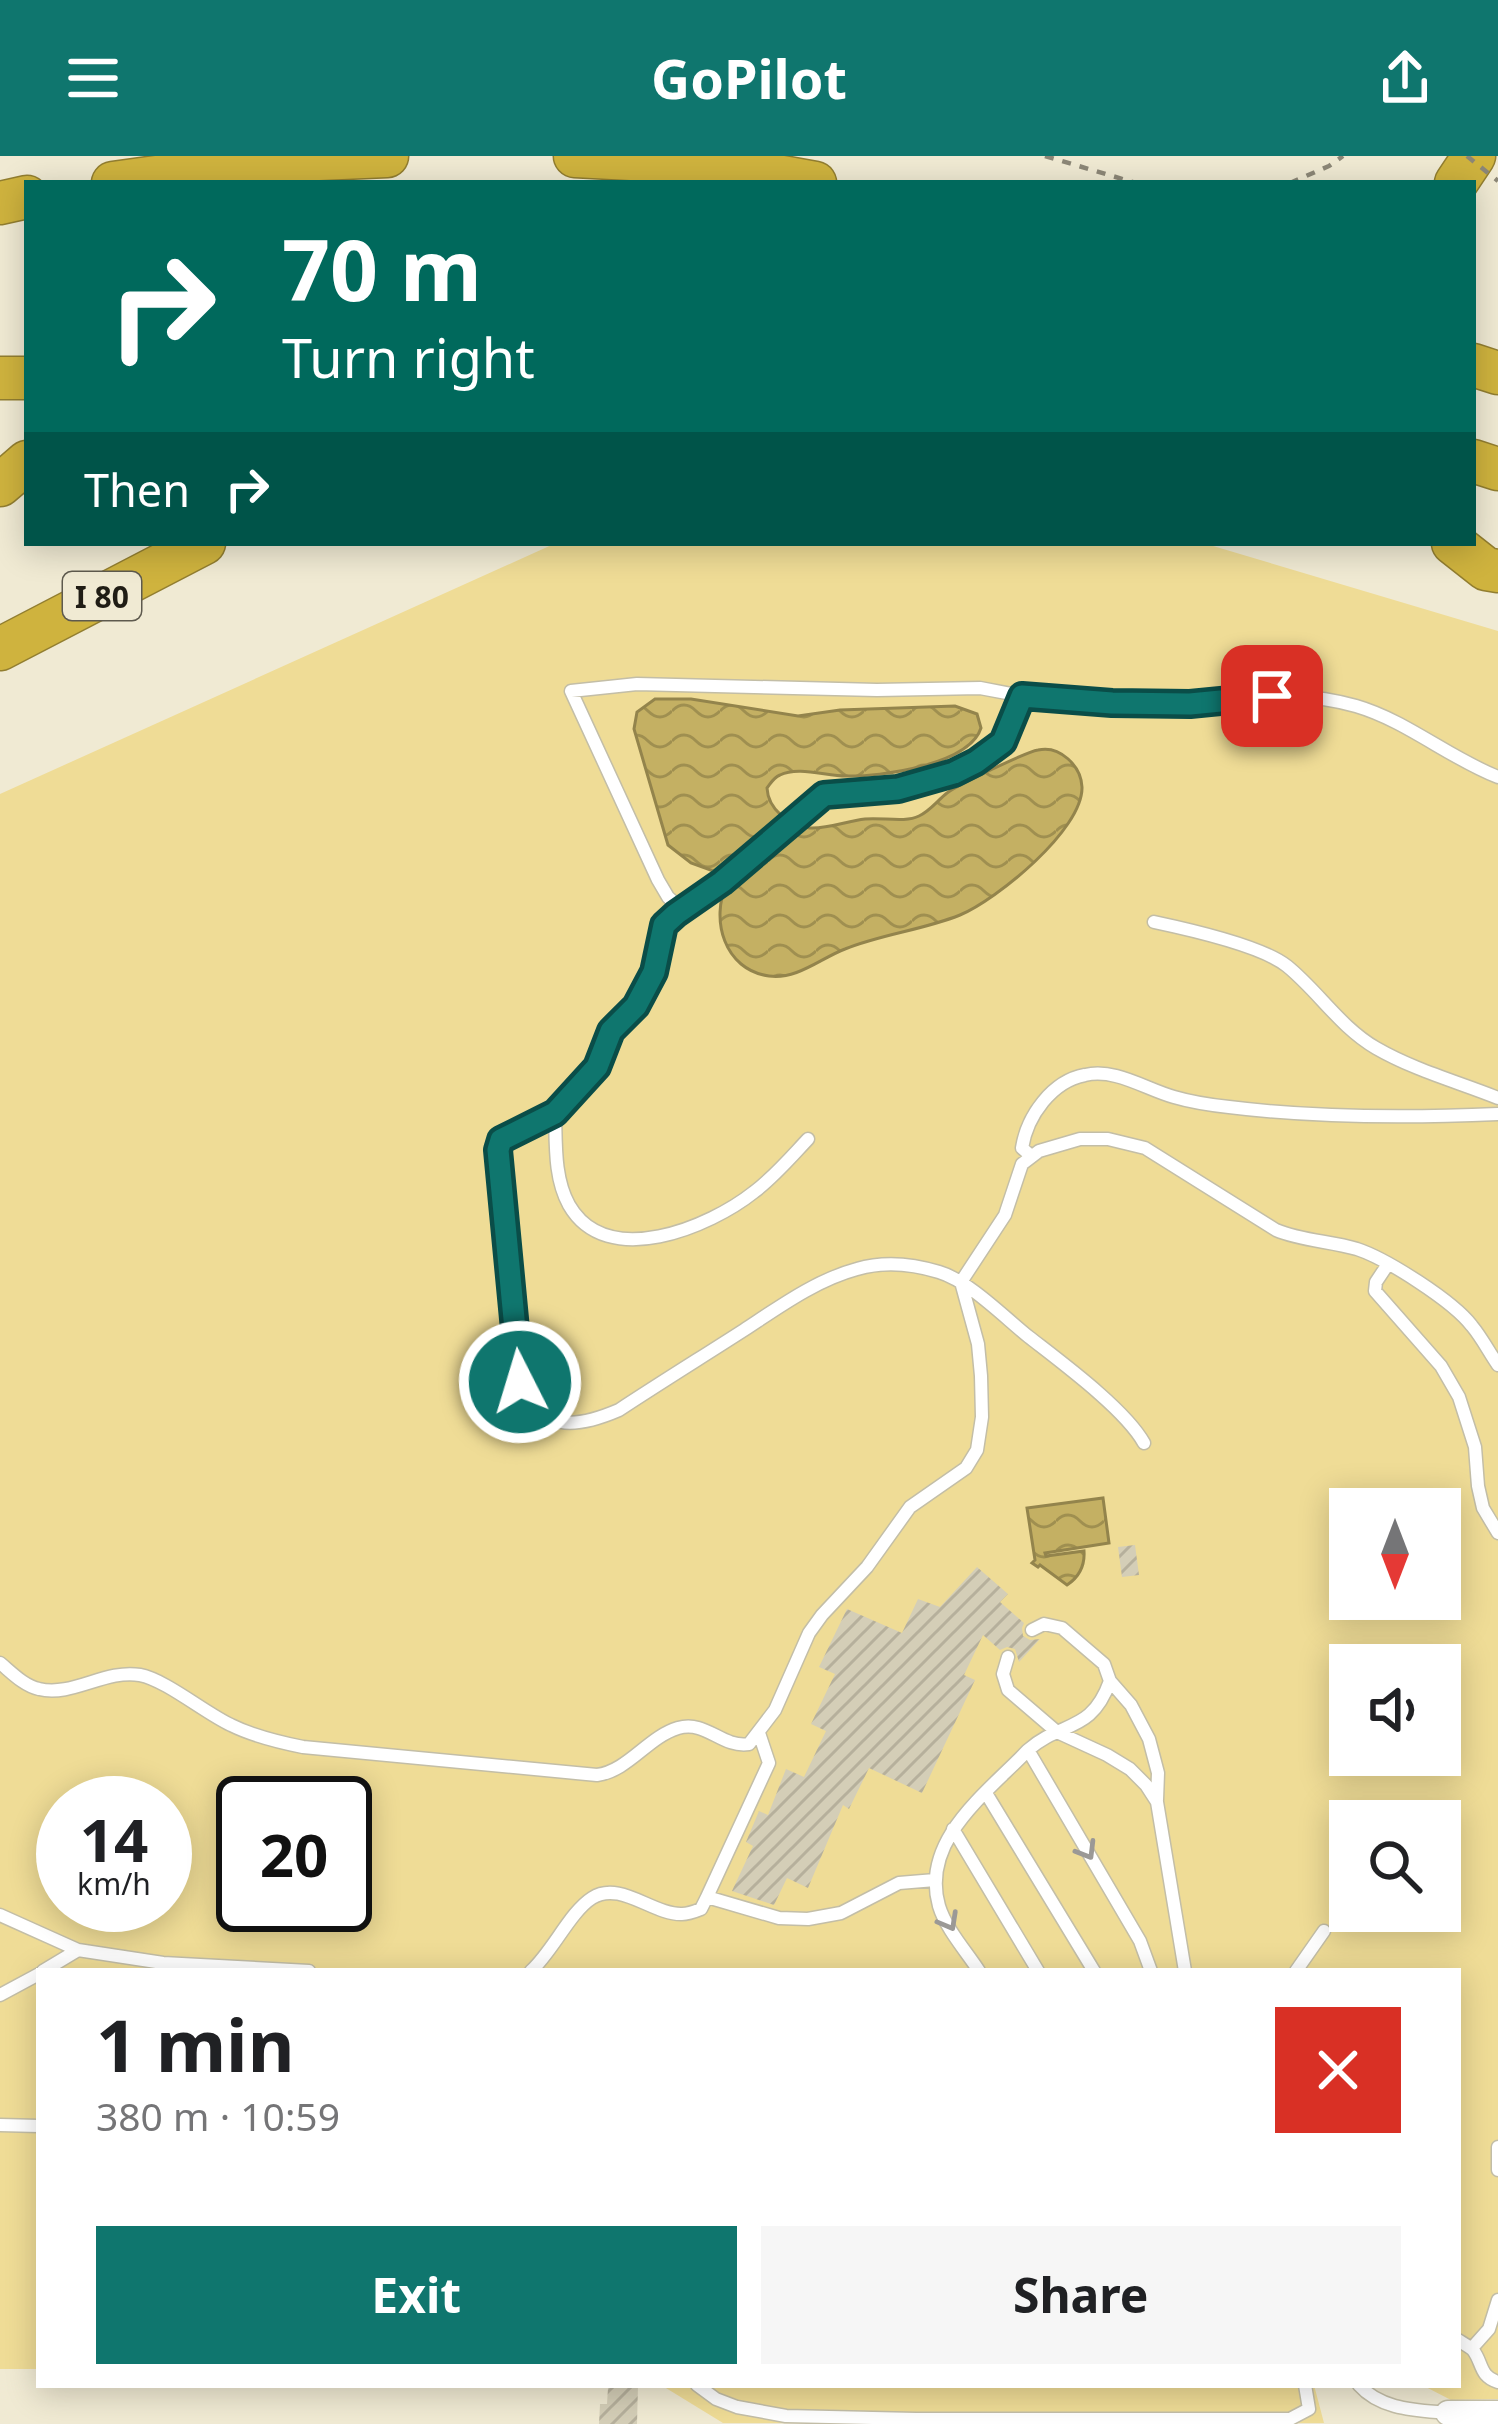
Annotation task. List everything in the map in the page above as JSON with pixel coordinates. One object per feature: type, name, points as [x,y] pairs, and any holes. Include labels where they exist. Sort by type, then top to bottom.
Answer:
[{"type":"highway","points":[[135,180],[273,161],[388,156]]},
{"type":"highway","points":[[575,156],[706,164],[797,180]]},
{"type":"highway","points":[[0,484],[24,464]]},
{"type":"highway","name":"I 80","points":[[0,649],[198,546]]},
{"type":"highway","points":[[1457,546],[1486,569],[1498,572]]},
{"type":"street","points":[[1448,2413],[1498,2413]]},
{"type":"lane","points":[[682,910],[658,880],[571,691],[638,684],[980,688],[1112,703],[1316,698],[1374,712],[1498,777]]},
{"type":"lane","points":[[1022,696],[1003,742],[976,762],[898,789],[824,795],[664,925],[654,972],[636,1006],[611,1031],[597,1067],[555,1113],[501,1140],[498,1150],[520,1382],[528,1404],[547,1419],[572,1424],[595,1420],[619,1410],[792,1299],[857,1269],[902,1264],[961,1282],[1131,1423],[1144,1443]]},
{"type":"lane","points":[[1154,922],[1273,957],[1347,1028],[1377,1049],[1498,1098]]},
{"type":"lane","points":[[1030,1155],[1022,1148],[1023,1138],[1037,1110],[1062,1084],[1088,1074],[1116,1076],[1177,1098],[1228,1107],[1353,1115],[1498,1114]]},
{"type":"lane","points":[[555,1113],[560,1180],[568,1204],[599,1233],[625,1238],[671,1234],[702,1224],[753,1193],[808,1139]]},
{"type":"lane","points":[[0,1663],[38,1689],[58,1690],[104,1676],[143,1676],[233,1726],[303,1747],[597,1775],[616,1770],[662,1735],[679,1728],[703,1727],[724,1742],[749,1744],[775,1710],[809,1633],[822,1615],[867,1567],[910,1507],[966,1468],[977,1450],[982,1417],[978,1344],[961,1282],[1004,1215],[1022,1164],[1030,1155],[1059,1143],[1108,1138],[1140,1146],[1276,1230],[1359,1250],[1388,1264],[1455,1307],[1498,1365]]},
{"type":"lane","points":[[1388,1264],[1375,1291],[1441,1366],[1459,1397],[1475,1447],[1484,1508],[1498,1533]]},
{"type":"lane","points":[[1032,1630],[1044,1624],[1062,1628],[1104,1664],[1110,1681],[1131,1705],[1149,1739],[1158,1773],[1157,1802],[1185,1968]]},
{"type":"lane","points":[[1008,1657],[1004,1674],[1008,1690],[1057,1732],[1130,1769],[1157,1802]]},
{"type":"lane","points":[[977,1968],[943,1914],[935,1880],[939,1856],[953,1828],[1028,1750],[1091,1715],[1110,1681]]},
{"type":"lane","points":[[534,1968],[580,1909],[601,1894],[623,1895],[665,1912],[701,1910],[769,1762],[759,1733]]},
{"type":"lane","points":[[1028,1750],[1140,1941],[1150,1968]]},
{"type":"lane","points":[[986,1793],[1092,1968]]},
{"type":"lane","points":[[953,1828],[1036,1968]]},
{"type":"lane","points":[[707,1898],[779,1918],[808,1919],[841,1913],[899,1883],[935,1880]]},
{"type":"lane","points":[[0,1915],[79,1950],[163,1963],[254,1968]]},
{"type":"lane","points":[[1298,1968],[1324,1930]]},
{"type":"lane","points":[[48,1968],[79,1950]]},
{"type":"lane","points":[[0,1995],[36,1975]]},
{"type":"lane","points":[[0,2125],[36,2126]]},
{"type":"lane","points":[[1498,2147],[1498,2170]]},
{"type":"lane","points":[[1472,2348],[1489,2329],[1498,2300]]},
{"type":"lane","points":[[1461,2342],[1472,2348],[1480,2370],[1498,2382]]},
{"type":"lane","points":[[702,2388],[716,2399],[772,2414],[916,2419],[1290,2419],[1309,2409],[1306,2388]]},
{"type":"lane","points":[[1362,2388],[1384,2403],[1448,2413]]},
{"type":"path","points":[[1045,156],[1126,180]]},
{"type":"path","points":[[1297,180],[1343,156]]},
{"type":"path","points":[[1471,156],[1498,181]]},
{"type":"shaded area","points":[[549,546],[1213,546],[1498,631],[1498,2399],[1451,2400],[1428,2388],[1461,2388],[1461,1968],[36,1968],[36,2369],[0,2369],[0,794]]},
{"type":"shaded area","points":[[666,2388],[1315,2388],[1324,2423],[723,2423]]},
{"type":"water","points":[[655,699],[691,699],[798,716],[955,706],[977,714],[981,728],[973,741],[942,760],[861,776],[795,771],[778,776],[767,788],[771,803],[802,827],[913,818],[964,783],[1046,749],[1068,759],[1078,772],[1079,804],[1035,862],[976,907],[859,944],[799,972],[769,976],[741,964],[725,941],[720,912],[727,883],[719,873],[691,863],[668,845],[634,729],[637,712]]},
{"type":"water","points":[[1103,1498],[1109,1543],[1045,1553],[1084,1551],[1082,1566],[1071,1582],[1067,1585],[1032,1563],[1027,1508]]},
{"type":"building","points":[[1135,1545],[1139,1575],[1122,1577],[1118,1547]]},
{"type":"building","points":[[977,1567],[1008,1594],[1000,1602],[1024,1623],[1023,1636],[1040,1639],[1019,1662],[1015,1649],[1000,1650],[983,1635],[964,1675],[975,1680],[922,1793],[869,1768],[849,1809],[843,1805],[808,1888],[787,1878],[774,1905],[732,1891],[753,1846],[746,1842],[759,1811],[768,1815],[786,1769],[804,1777],[826,1731],[811,1724],[835,1674],[819,1667],[847,1609],[902,1633],[918,1599],[940,1607]]},
{"type":"building","points":[[608,2388],[638,2388],[637,2424],[599,2424],[600,2404],[607,2404]]},
{"type":"route","points":[[520,1382],[498,1150],[501,1140],[555,1113],[597,1067],[611,1031],[636,1006],[654,972],[664,925],[676,914],[722,882],[824,795],[898,789],[976,762],[1003,742],[1022,696],[1190,704],[1272,696]]}]
